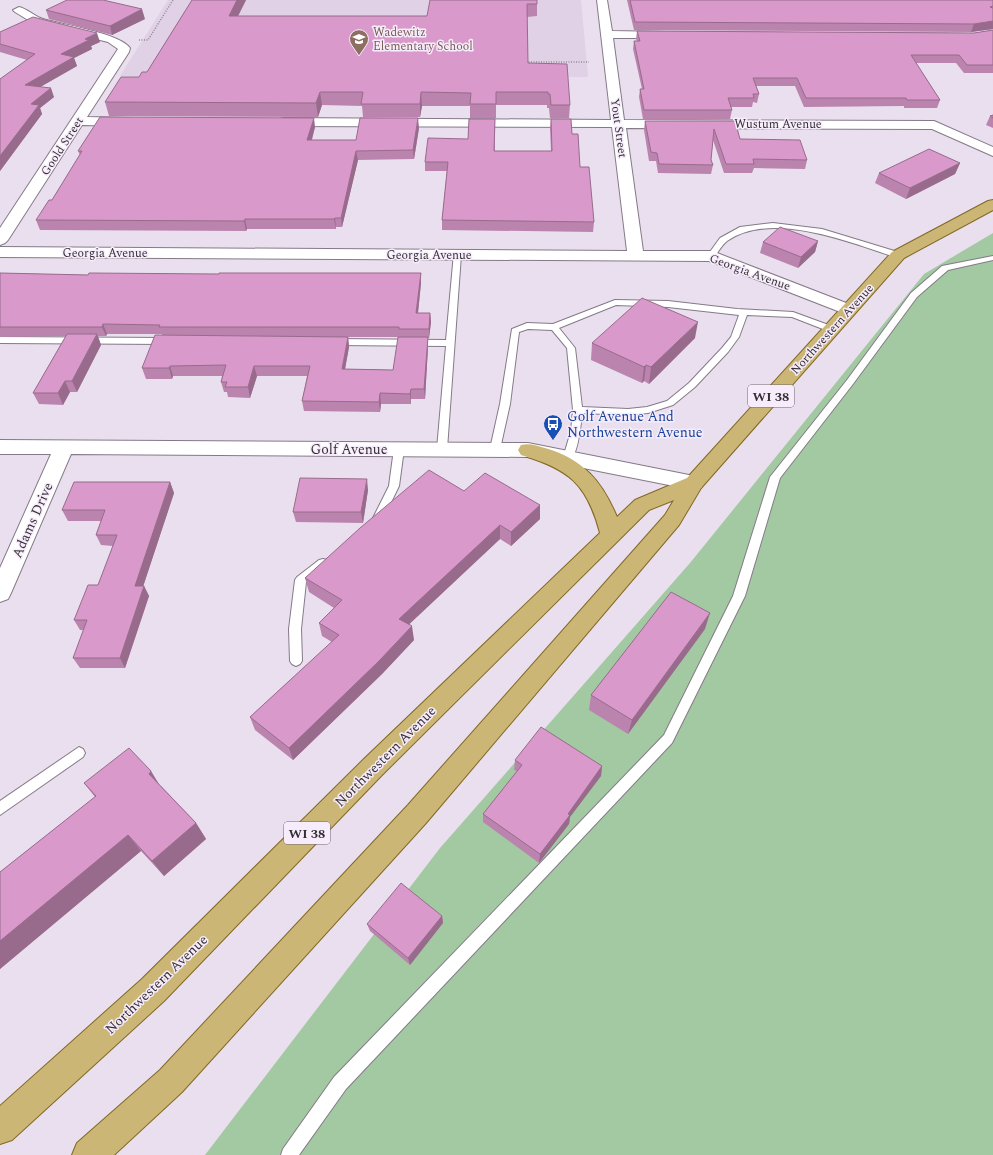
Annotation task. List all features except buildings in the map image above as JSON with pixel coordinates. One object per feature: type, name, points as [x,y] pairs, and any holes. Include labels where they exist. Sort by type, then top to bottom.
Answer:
[{"type":"main road","name":"Northwestern Avenue","points":[[89,1155],[171,1081],[417,814],[672,520],[694,483],[898,255],[993,204]]},
{"type":"main road","points":[[528,450],[560,460],[576,470],[584,478],[601,503],[608,518],[611,534]]},
{"type":"main road","name":"Northwestern Avenue","points":[[0,1128],[153,990],[373,767],[642,505],[694,483]]},
{"type":"street","name":"Yout Street","points":[[602,0],[636,256]]},
{"type":"street","points":[[19,10],[37,21],[112,40],[121,48]]},
{"type":"street","points":[[606,34],[678,35]]},
{"type":"street","name":"Goold Street","points":[[0,240],[78,122],[121,48]]},
{"type":"street","points":[[78,122],[142,122]]},
{"type":"street","name":"Wustum Avenue","points":[[269,122],[934,125],[993,152]]},
{"type":"street","name":"Georgia Avenue","points":[[0,252],[711,256],[848,310]]},
{"type":"street","name":"Golf Avenue","points":[[0,446],[528,450],[694,483]]},
{"type":"street","name":"Adams Drive","points":[[0,593],[64,447]]},
{"type":"lane","points":[[711,256],[724,240],[743,229],[773,225],[822,231],[898,255]]},
{"type":"lane","points":[[442,449],[457,255]]},
{"type":"lane","points":[[289,1155],[340,1083],[668,739],[739,596],[774,477],[850,382],[914,295],[945,268],[993,258]]},
{"type":"lane","points":[[495,449],[505,404],[516,330],[526,326],[554,327],[614,302],[668,304],[744,312],[793,315],[831,329]]},
{"type":"lane","points":[[578,410],[628,412],[648,410],[670,403],[692,385],[725,350],[734,337],[744,312]]},
{"type":"lane","points":[[554,327],[571,348],[578,410],[576,431],[568,458]]},
{"type":"lane","points":[[0,340],[174,341]]},
{"type":"lane","points":[[324,342],[450,343]]},
{"type":"lane","points":[[370,526],[376,521],[394,486],[399,449]]},
{"type":"lane","points":[[296,661],[295,629],[301,580],[333,556]]},
{"type":"lane","points":[[0,809],[79,753]]},
{"type":"path","points":[[121,48],[134,40],[148,40],[174,0]]},
{"type":"path","points":[[521,62],[589,62]]},
{"type":"shaded area","name":"Wadewitz Elementary School","points":[[168,0],[581,0],[588,77],[120,76]]},
{"type":"green space","points":[[993,233],[993,1155],[205,1155],[440,848],[690,563],[924,274]]},
{"type":"place","name":"Wadewitz Elementary School","points":[[359,56]]},
{"type":"place","name":"Golf Avenue And Northwestern Avenue","points":[[553,441]]}]
